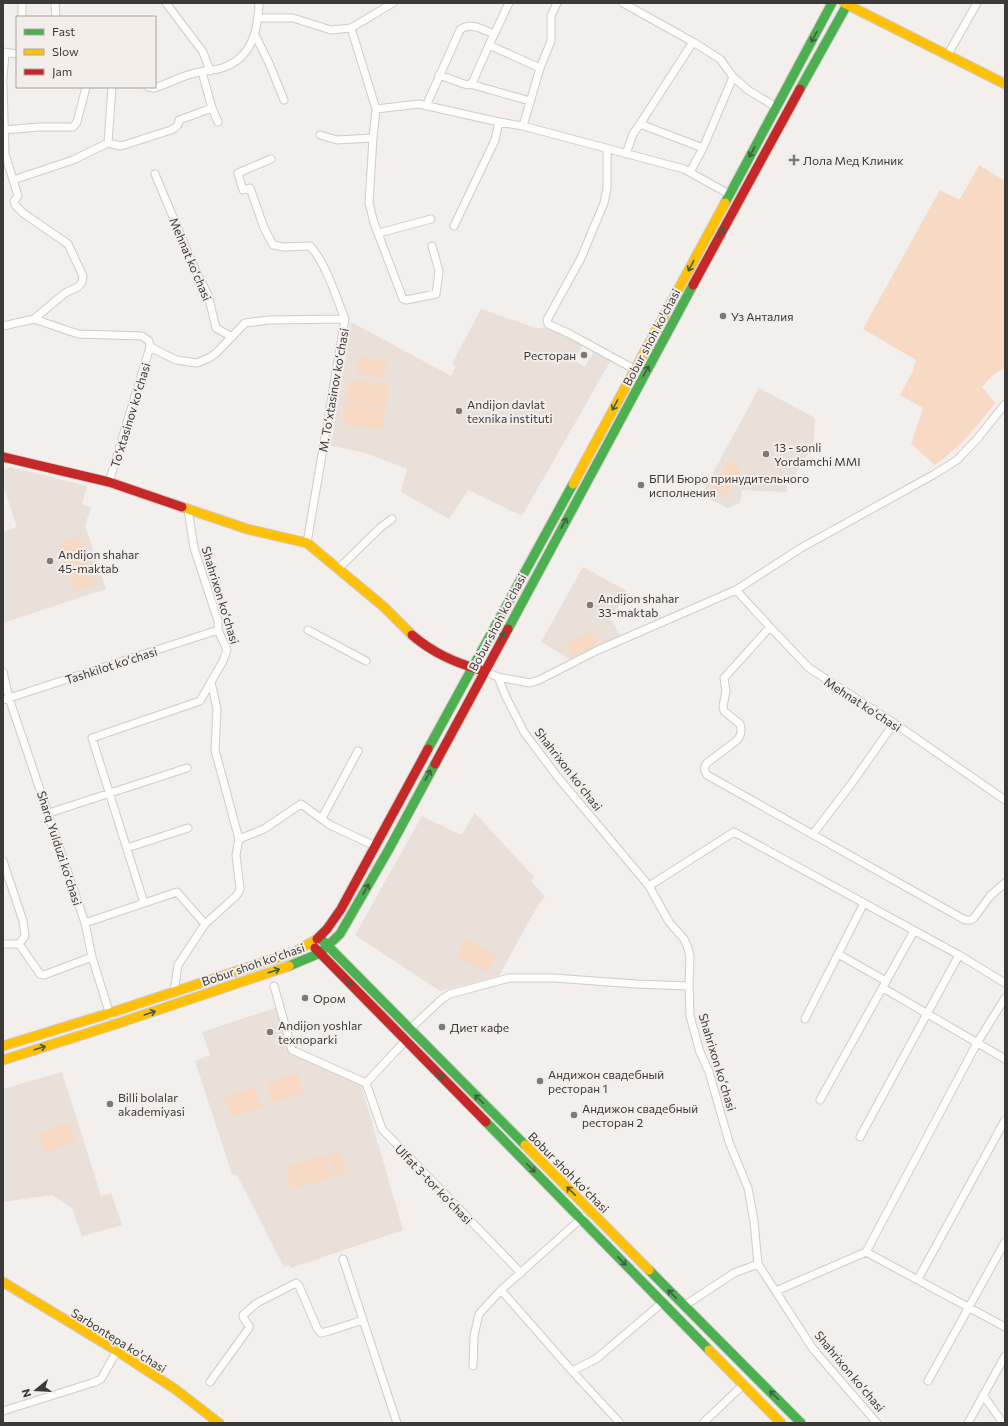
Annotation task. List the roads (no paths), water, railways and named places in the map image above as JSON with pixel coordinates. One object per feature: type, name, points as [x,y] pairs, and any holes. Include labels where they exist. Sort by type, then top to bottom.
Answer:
[{"type":"main road","name":"Bobur shoh ko'chasi","points":[[3,1046],[110,1013],[283,956],[312,944],[326,932],[340,911],[555,518],[832,3]]},
{"type":"main road","name":"Bobur shoh ko'chasi","points":[[3,1060],[286,967],[320,953],[340,934],[389,849],[846,4]]},
{"type":"main road","points":[[846,4],[1005,84]]},
{"type":"main road","points":[[3,457],[109,482],[247,528],[306,543],[339,568],[384,607],[422,644],[454,662],[484,671]]},
{"type":"main road","name":"Bobur shoh koʻchasi","points":[[320,938],[801,1423]]},
{"type":"main road","name":"Bobur shoh koʻchasi","points":[[312,944],[405,1041],[581,1218],[662,1303],[781,1423]]},
{"type":"main road","points":[[337,970],[344,962]]},
{"type":"main road","name":"Sarbontepa ko'chasi","points":[[3,1282],[175,1389],[219,1423]]},
{"type":"street","points":[[22,3],[22,16]]},
{"type":"street","points":[[55,3],[56,16]]},
{"type":"street","points":[[166,3],[203,52],[212,108],[218,122]]},
{"type":"street","points":[[156,87],[195,72],[206,71],[233,64],[248,48],[255,35],[259,18],[259,3]]},
{"type":"street","points":[[259,18],[293,18],[331,30],[351,28],[393,3]]},
{"type":"street","points":[[470,84],[473,81],[508,3]]},
{"type":"street","points":[[523,126],[540,68],[551,41],[551,16],[557,3]]},
{"type":"street","points":[[623,3],[693,42],[720,59],[733,77],[748,90],[776,107]]},
{"type":"street","points":[[947,56],[977,3]]},
{"type":"street","points":[[426,106],[460,30],[464,26],[470,25],[494,34]]},
{"type":"street","points":[[351,28],[376,109],[369,203],[378,233],[404,299],[406,300],[436,294],[439,271],[432,246]]},
{"type":"street","points":[[255,35],[284,100]]},
{"type":"street","points":[[626,154],[633,134],[693,42]]},
{"type":"street","points":[[490,44],[540,68]]},
{"type":"street","points":[[3,78],[4,52],[16,54]]},
{"type":"street","points":[[439,75],[467,85],[470,84],[530,100]]},
{"type":"street","points":[[690,172],[703,148],[733,77]]},
{"type":"street","points":[[3,83],[5,154],[18,196],[14,201],[15,205],[22,213],[68,244],[83,276],[82,282],[78,287],[65,293],[34,319],[3,326]]},
{"type":"street","points":[[4,130],[39,127],[73,127],[77,122],[86,88]]},
{"type":"street","points":[[108,143],[112,88]]},
{"type":"street","points":[[376,109],[419,104],[523,126],[684,169],[729,194]]},
{"type":"street","points":[[12,180],[73,160],[108,143],[121,146],[171,130],[177,127],[179,120],[182,118],[212,108]]},
{"type":"street","points":[[454,226],[495,140],[499,122]]},
{"type":"street","points":[[640,124],[703,148]]},
{"type":"street","points":[[320,135],[337,140],[373,138]]},
{"type":"street","points":[[607,148],[607,188],[604,203],[580,258],[547,320],[548,324],[568,333],[634,369]]},
{"type":"street","points":[[270,159],[238,173],[243,190],[250,188],[264,228],[273,245],[284,247],[310,246],[314,250],[329,279],[345,319]]},
{"type":"street","name":"Mehnat koʻchasi","points":[[155,174],[194,267],[208,295],[216,328],[232,337]]},
{"type":"street","points":[[378,233],[431,219]]},
{"type":"street","name":"M. Toʻxtasinov koʻchasi","points":[[34,319],[78,334],[142,336],[150,341],[150,348],[176,360],[197,363],[217,352],[245,323],[269,320],[345,319],[306,543]]},
{"type":"street","name":"Toʻxtasinov koʻchasi","points":[[109,482],[150,348]]},
{"type":"street","points":[[484,671],[498,677],[530,683],[535,682],[598,650],[736,590],[800,548],[933,475],[957,460],[978,438],[1005,404]]},
{"type":"street","name":"Shahrixon koʻchasi","points":[[188,509],[194,548],[218,621],[218,630],[227,650],[223,661],[211,682]]},
{"type":"street","points":[[339,568],[392,519]]},
{"type":"street","name":"Mehnat koʻchasi","points":[[736,590],[809,668],[894,723],[1004,799]]},
{"type":"street","points":[[770,627],[724,678],[726,691],[723,706],[724,711],[740,724],[741,733],[736,741],[709,760],[705,765],[704,771],[712,779],[965,920],[968,921],[974,918],[990,896],[1005,883]]},
{"type":"street","name":"Tashkilot koʻchasi","points":[[6,699],[218,630]]},
{"type":"street","points":[[308,630],[366,661]]},
{"type":"street","name":"Sharq Yulduzi koʻchasi","points":[[3,672],[6,699],[49,813],[85,923],[92,957],[113,1025]]},
{"type":"street","name":"Shahrixon koʻchasi","points":[[498,677],[506,697],[524,732],[556,774],[649,886],[669,922],[684,939],[690,957],[688,986],[690,1016],[700,1052],[709,1072],[729,1142],[748,1188],[754,1221],[758,1264],[813,1349],[877,1423]]},
{"type":"street","points":[[144,903],[92,738],[200,701],[211,682]]},
{"type":"street","points":[[174,992],[178,965],[205,924],[239,892],[240,888],[236,855],[239,839],[215,750],[217,709],[211,682]]},
{"type":"street","points":[[813,834],[852,783],[894,723]]},
{"type":"street","points":[[322,818],[358,751]]},
{"type":"street","points":[[49,813],[187,768]]},
{"type":"street","points":[[239,839],[264,829],[301,804],[330,825],[375,846]]},
{"type":"street","points":[[127,848],[188,828]]},
{"type":"street","points":[[649,886],[734,832],[959,955],[1005,983]]},
{"type":"street","points":[[3,861],[23,921],[25,936],[19,944]]},
{"type":"street","points":[[85,923],[177,892],[205,924]]},
{"type":"street","points":[[805,1019],[864,903]]},
{"type":"street","points":[[820,1100],[914,930]]},
{"type":"street","points":[[3,944],[19,944]]},
{"type":"street","points":[[19,944],[40,974],[44,975],[92,957]]},
{"type":"street","points":[[838,954],[886,981]]},
{"type":"street","points":[[860,1137],[926,1013],[959,955]]},
{"type":"street","points":[[410,1029],[442,999],[450,994],[509,978],[554,978],[688,986]]},
{"type":"street","points":[[274,986],[292,1050],[366,1083],[405,1041]]},
{"type":"street","points":[[883,988],[1005,1059]]},
{"type":"street","points":[[776,1291],[866,1252],[978,1043],[1005,998]]},
{"type":"street","name":"Ulfat 3-tor koʻchasi","points":[[366,1083],[382,1129],[520,1273]]},
{"type":"street","points":[[918,1279],[1005,1120]]},
{"type":"street","points":[[473,1366],[474,1336],[479,1314],[501,1290],[590,1210]]},
{"type":"street","points":[[928,1381],[1005,1242]]},
{"type":"street","points":[[866,1252],[1005,1327]]},
{"type":"street","points":[[343,1259],[396,1421]]},
{"type":"street","points":[[684,1306],[734,1273],[758,1264]]},
{"type":"street","points":[[210,1382],[249,1328],[243,1315],[257,1303],[296,1283],[299,1286],[317,1328],[321,1333],[363,1320]]},
{"type":"street","points":[[501,1290],[620,1423]]},
{"type":"street","points":[[572,1371],[596,1359],[662,1303]]},
{"type":"street","points":[[3,1411],[101,1379],[117,1352]]},
{"type":"street","points":[[968,1423],[1005,1356]]},
{"type":"street","points":[[703,1423],[743,1385]]},
{"type":"street","points":[[983,1396],[1003,1423]]},
{"type":"place","name":"Лола Мед Клиник","points":[[794,160]]},
{"type":"place","name":"Уз Анталия","points":[[723,316]]},
{"type":"place","name":"Ресторан","points":[[584,355]]},
{"type":"place","name":"Andijon davlat texnika instituti","points":[[459,411]]},
{"type":"place","name":"13 - sonli Yordamchi MMI","points":[[766,454]]},
{"type":"place","name":"БПИ Бюро принудительного исполнения","points":[[641,485]]},
{"type":"place","name":"Andijon shahar 45-maktab","points":[[50,561]]},
{"type":"place","name":"Andijon shahar 33-maktab","points":[[590,605]]},
{"type":"place","name":"Ором","points":[[305,998]]},
{"type":"place","name":"Диет кафе","points":[[442,1027]]},
{"type":"place","name":"Andijon yoshlar texnoparki","points":[[270,1032]]},
{"type":"place","name":"Андижон свадебный ресторан 1","points":[[540,1081]]},
{"type":"place","name":"Billi bolalar akademiyasi","points":[[110,1104]]},
{"type":"place","name":"Андижон свадебный ресторан 2","points":[[574,1115]]}]
